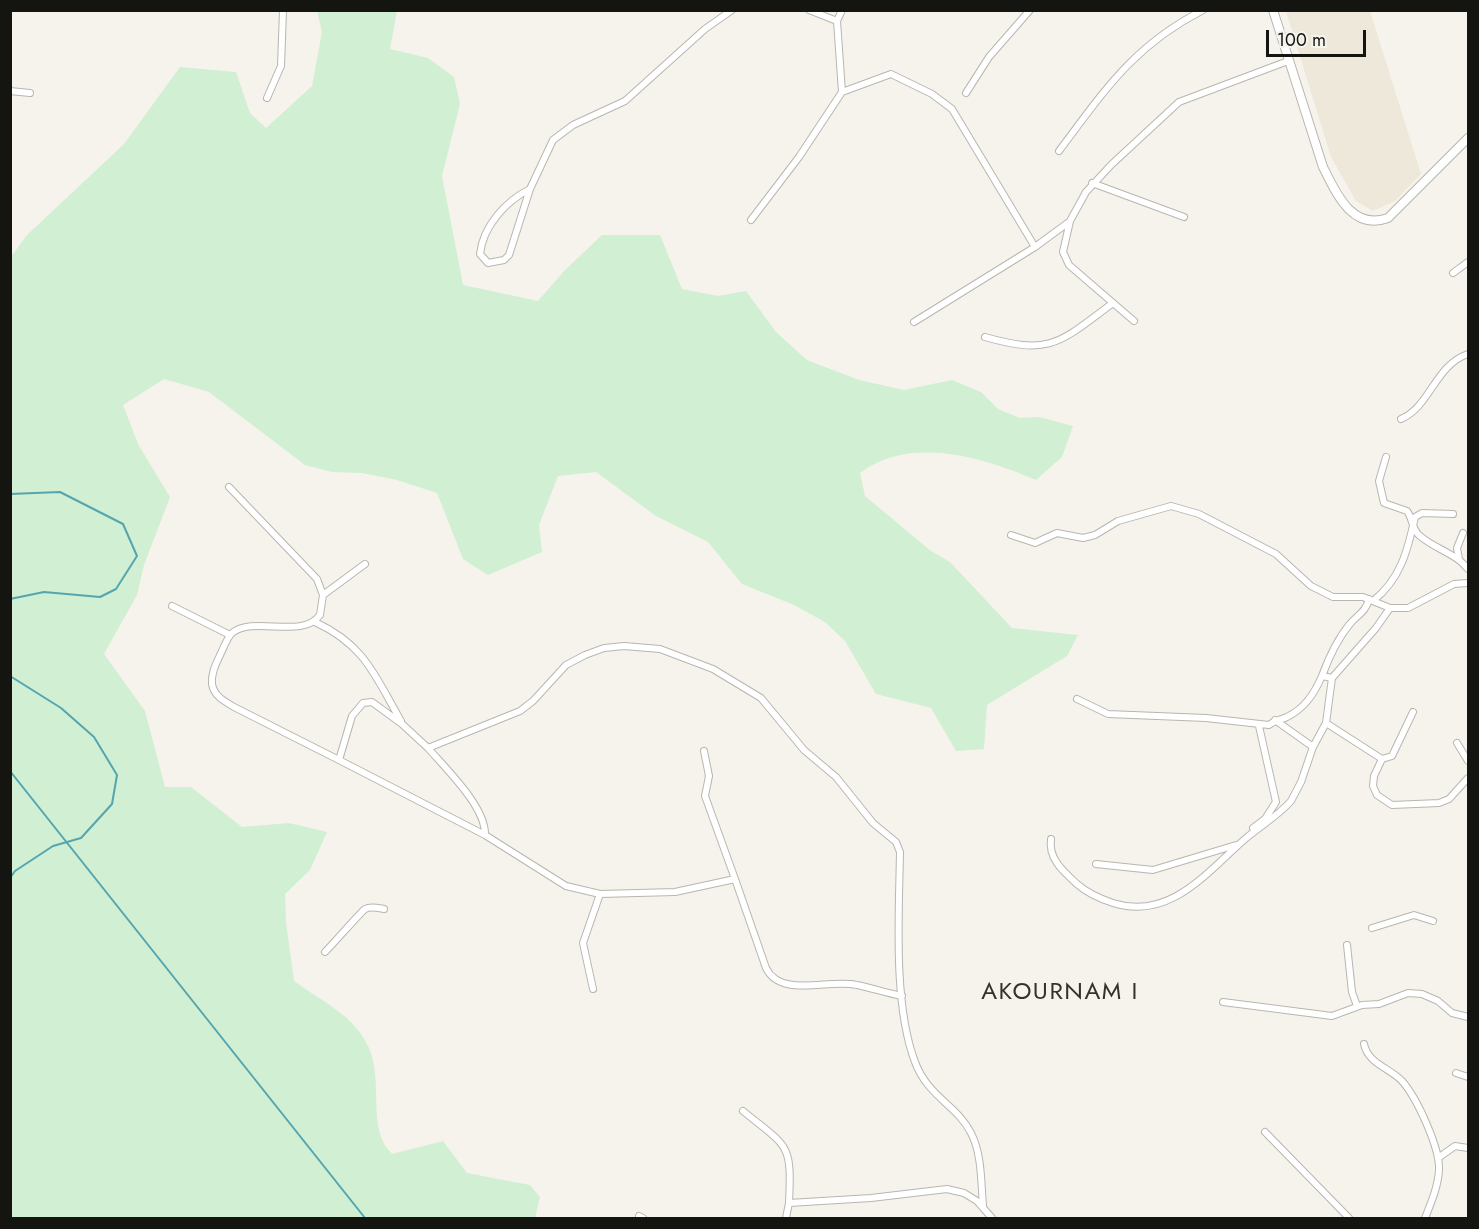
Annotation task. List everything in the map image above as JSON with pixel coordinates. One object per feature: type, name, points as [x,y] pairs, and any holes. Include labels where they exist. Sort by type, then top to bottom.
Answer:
[{"type":"street","points":[[267,98],[281,66],[283,10]]},
{"type":"street","points":[[530,189],[507,204],[483,239],[480,254],[488,263],[504,260],[509,255],[530,189],[553,140],[573,125],[626,101],[705,29],[732,10]]},
{"type":"street","points":[[809,10],[837,21]]},
{"type":"street","points":[[842,10],[837,21],[842,92]]},
{"type":"street","points":[[966,93],[989,57],[1030,10]]},
{"type":"street","points":[[1059,151],[1103,92],[1142,49],[1173,26],[1203,10]]},
{"type":"street","points":[[1273,10],[1323,167],[1347,209],[1365,221],[1388,218],[1468,138]]},
{"type":"street","points":[[1134,321],[1065,259],[1063,252],[1070,221],[1092,183],[1179,102],[1288,61]]},
{"type":"street","points":[[750,220],[799,157],[842,92],[891,74],[932,94],[952,109],[1035,248]]},
{"type":"street","points":[[10,91],[30,93]]},
{"type":"street","points":[[1092,183],[1184,217]]},
{"type":"street","points":[[914,322],[1035,248],[1070,221]]},
{"type":"street","points":[[1453,273],[1468,262]]},
{"type":"street","points":[[985,338],[1012,345],[1038,348],[1054,344],[1065,339],[1113,303]]},
{"type":"street","points":[[1401,419],[1413,411],[1441,374],[1462,356],[1468,354]]},
{"type":"street","points":[[1386,457],[1379,481],[1384,503],[1407,511],[1414,528],[1436,548],[1459,559],[1468,569]]},
{"type":"street","points":[[229,487],[249,510],[295,553],[317,579],[323,595],[320,615],[315,622],[308,625],[242,629],[230,635],[212,675],[213,690],[218,697],[485,835],[566,886],[600,894],[675,892],[735,879]]},
{"type":"street","points":[[1011,535],[1035,543],[1057,533],[1083,538],[1095,535],[1118,521],[1163,508],[1180,507],[1199,514],[1276,554],[1311,586],[1333,597],[1371,600],[1390,608],[1408,608],[1454,584],[1468,583]]},
{"type":"street","points":[[1077,699],[1108,714],[1206,718],[1259,726],[1269,725],[1275,720],[1284,718],[1301,708],[1314,694],[1327,656],[1349,624],[1365,610],[1371,600],[1388,589],[1399,573],[1414,528],[1415,517],[1422,513],[1453,514]]},
{"type":"street","points":[[1459,559],[1457,548],[1463,533]]},
{"type":"street","points":[[323,595],[365,564]]},
{"type":"street","points":[[172,606],[230,635]]},
{"type":"street","points":[[1051,839],[1052,856],[1062,870],[1084,890],[1107,901],[1133,908],[1150,907],[1180,895],[1285,808],[1297,791],[1312,747],[1326,723],[1332,678],[1377,628],[1390,608]]},
{"type":"street","points":[[315,622],[339,633],[354,646],[378,679],[402,724]]},
{"type":"street","points":[[428,748],[520,711],[533,701],[566,665],[604,648],[624,646],[660,649],[713,669],[761,698],[804,750],[836,777],[873,823],[896,842],[900,852],[902,996],[907,1031],[920,1075],[935,1096],[960,1118],[975,1142],[981,1173],[982,1206]]},
{"type":"street","points":[[1322,676],[1332,678]]},
{"type":"street","points":[[339,760],[352,716],[363,703],[372,702],[402,724],[428,748],[464,790],[481,819],[485,835]]},
{"type":"street","points":[[1413,711],[1392,756],[1382,759],[1374,776],[1373,786],[1377,795],[1392,805],[1439,803],[1449,799],[1468,778]]},
{"type":"street","points":[[1275,720],[1312,747]]},
{"type":"street","points":[[1326,723],[1382,759]]},
{"type":"street","points":[[1259,726],[1276,802],[1285,808]]},
{"type":"street","points":[[1457,743],[1468,761]]},
{"type":"street","points":[[705,752],[709,776],[705,796],[770,975],[778,982],[789,984],[855,984],[868,990],[902,996]]},
{"type":"street","points":[[1246,838],[1265,819],[1276,802]]},
{"type":"street","points":[[1096,864],[1153,870],[1239,844]]},
{"type":"street","points":[[593,989],[583,943],[600,894]]},
{"type":"street","points":[[325,952],[361,912],[367,908],[384,909]]},
{"type":"street","points":[[1372,928],[1414,915],[1433,921]]},
{"type":"street","points":[[1347,945],[1352,992],[1357,1006]]},
{"type":"street","points":[[1223,1002],[1332,1016],[1357,1006],[1379,1004],[1408,993],[1422,994],[1438,1001],[1452,1013],[1468,1017]]},
{"type":"street","points":[[1364,1044],[1365,1051],[1371,1058],[1405,1086],[1427,1126],[1438,1158],[1438,1182],[1425,1218]]},
{"type":"street","points":[[1456,1073],[1468,1077]]},
{"type":"street","points":[[743,1111],[777,1138],[787,1151],[790,1159],[789,1203],[786,1218]]},
{"type":"street","points":[[1265,1132],[1349,1218]]},
{"type":"street","points":[[1438,1158],[1455,1146],[1468,1148]]},
{"type":"street","points":[[789,1203],[862,1199],[947,1189],[964,1193],[982,1206],[992,1218]]},
{"type":"shaded area","points":[[1286,11],[1370,11],[1421,174],[1395,201],[1373,211],[1356,201],[1331,157]]},
{"type":"green space","points":[[317,11],[397,11],[390,49],[428,58],[454,77],[460,104],[442,176],[463,285],[538,301],[564,271],[602,235],[660,235],[682,289],[718,296],[746,291],[776,332],[807,360],[859,380],[904,390],[952,380],[981,392],[998,409],[1020,418],[1039,417],[1073,426],[1062,457],[1036,480],[970,458],[923,452],[879,461],[860,473],[865,496],[931,551],[950,562],[1012,628],[1078,635],[1067,656],[987,705],[984,749],[956,751],[931,708],[876,694],[845,641],[825,622],[794,605],[742,584],[708,542],[656,516],[596,472],[558,476],[539,525],[542,552],[488,575],[463,559],[437,493],[397,480],[362,473],[332,472],[305,465],[209,392],[164,379],[123,405],[138,444],[170,497],[144,565],[137,595],[104,654],[145,711],[165,787],[191,787],[242,827],[289,823],[327,832],[310,870],[285,894],[286,922],[294,981],[346,1017],[363,1036],[373,1062],[377,1119],[384,1144],[392,1154],[443,1141],[467,1173],[530,1185],[540,1197],[535,1218],[11,1218],[11,257],[26,236],[124,144],[180,67],[236,72],[250,113],[266,128],[312,86],[322,32]]},
{"type":"waterway","points":[[10,494],[60,492],[123,524],[137,556],[116,589],[100,597],[44,592],[10,599]]},
{"type":"waterway","points":[[10,676],[61,708],[94,737],[117,775],[112,804],[81,838],[53,846],[15,871],[10,878]]},
{"type":"waterway","points":[[10,771],[365,1218]]},
{"type":"district","name":"AKOURNAM I","points":[[1060,993]]}]
